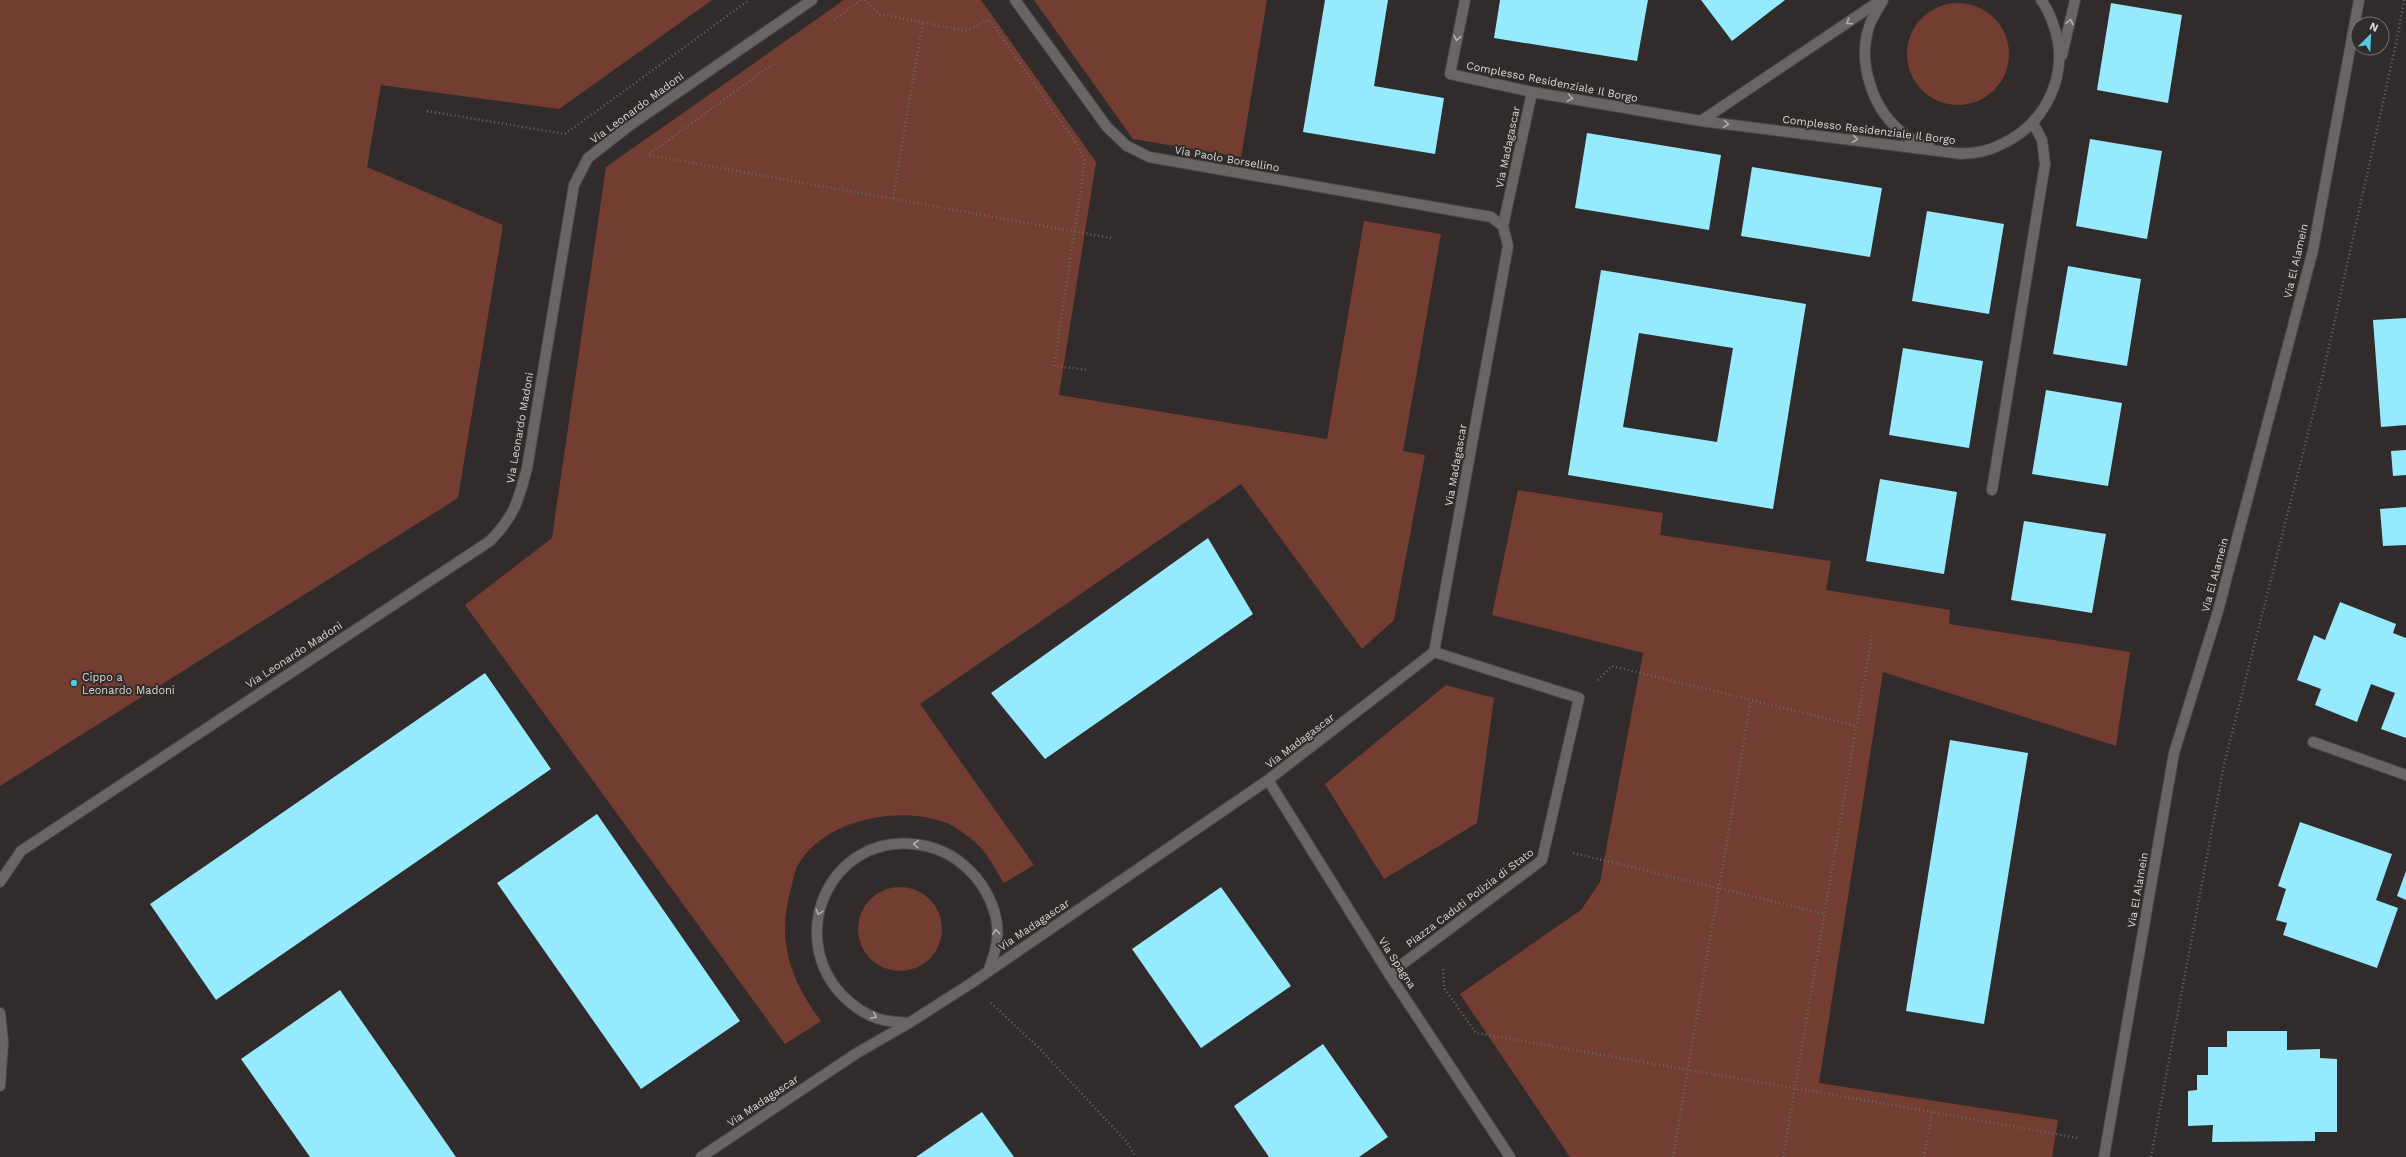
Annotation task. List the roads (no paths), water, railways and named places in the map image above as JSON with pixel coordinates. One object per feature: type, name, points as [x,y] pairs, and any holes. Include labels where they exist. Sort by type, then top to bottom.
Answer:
[{"type":"street","name":"Via Leonardo Madoni","points":[[0,882],[21,851],[490,541],[508,522],[519,499],[527,468],[574,185],[588,158],[629,126],[812,0]]},
{"type":"street","name":"Via Paolo Borsellino","points":[[1015,0],[1107,127],[1127,146],[1149,157],[1491,217],[1503,226]]},
{"type":"street","name":"Complesso Residenziale Il Borgo","points":[[1465,0],[1450,74],[1532,92],[1701,121],[1962,154]]},
{"type":"street","points":[[1701,121],[1882,0]]},
{"type":"street","points":[[1882,0],[1870,25],[1865,55],[1870,86],[1883,113],[1904,134],[1932,148],[1962,154],[1990,150],[2014,138],[2033,123],[2051,97],[2059,71],[2074,0]]},
{"type":"street","points":[[2041,0],[2047,7],[2058,38],[2059,71]]},
{"type":"street","name":"Via El Alamein","points":[[2104,1157],[2174,753],[2218,611],[2313,250],[2359,0]]},
{"type":"street","name":"Via Madagascar","points":[[701,1157],[857,1053],[909,1023],[970,984],[1268,780],[1434,652],[1508,246],[1503,226],[1532,92]]},
{"type":"street","points":[[1992,490],[2045,164],[2042,140],[2033,123]]},
{"type":"street","name":"Piazza Caduti Polizia di Stato","points":[[1389,974],[1542,860],[1579,698],[1434,652]]},
{"type":"street","points":[[2313,742],[2406,775]]},
{"type":"street","name":"Via Spagna","points":[[1268,780],[1389,974],[1510,1157]]},
{"type":"street","points":[[909,1023],[879,1019],[851,1005],[830,982],[818,953],[816,922],[825,893],[843,867],[869,850],[899,843],[930,846],[958,859],[980,881],[994,909],[997,940],[989,970]]},
{"type":"street","points":[[0,1013],[3,1042],[0,1086]]},
{"type":"place","name":"Cippo a Leonardo Madoni","points":[[74,683]]}]
